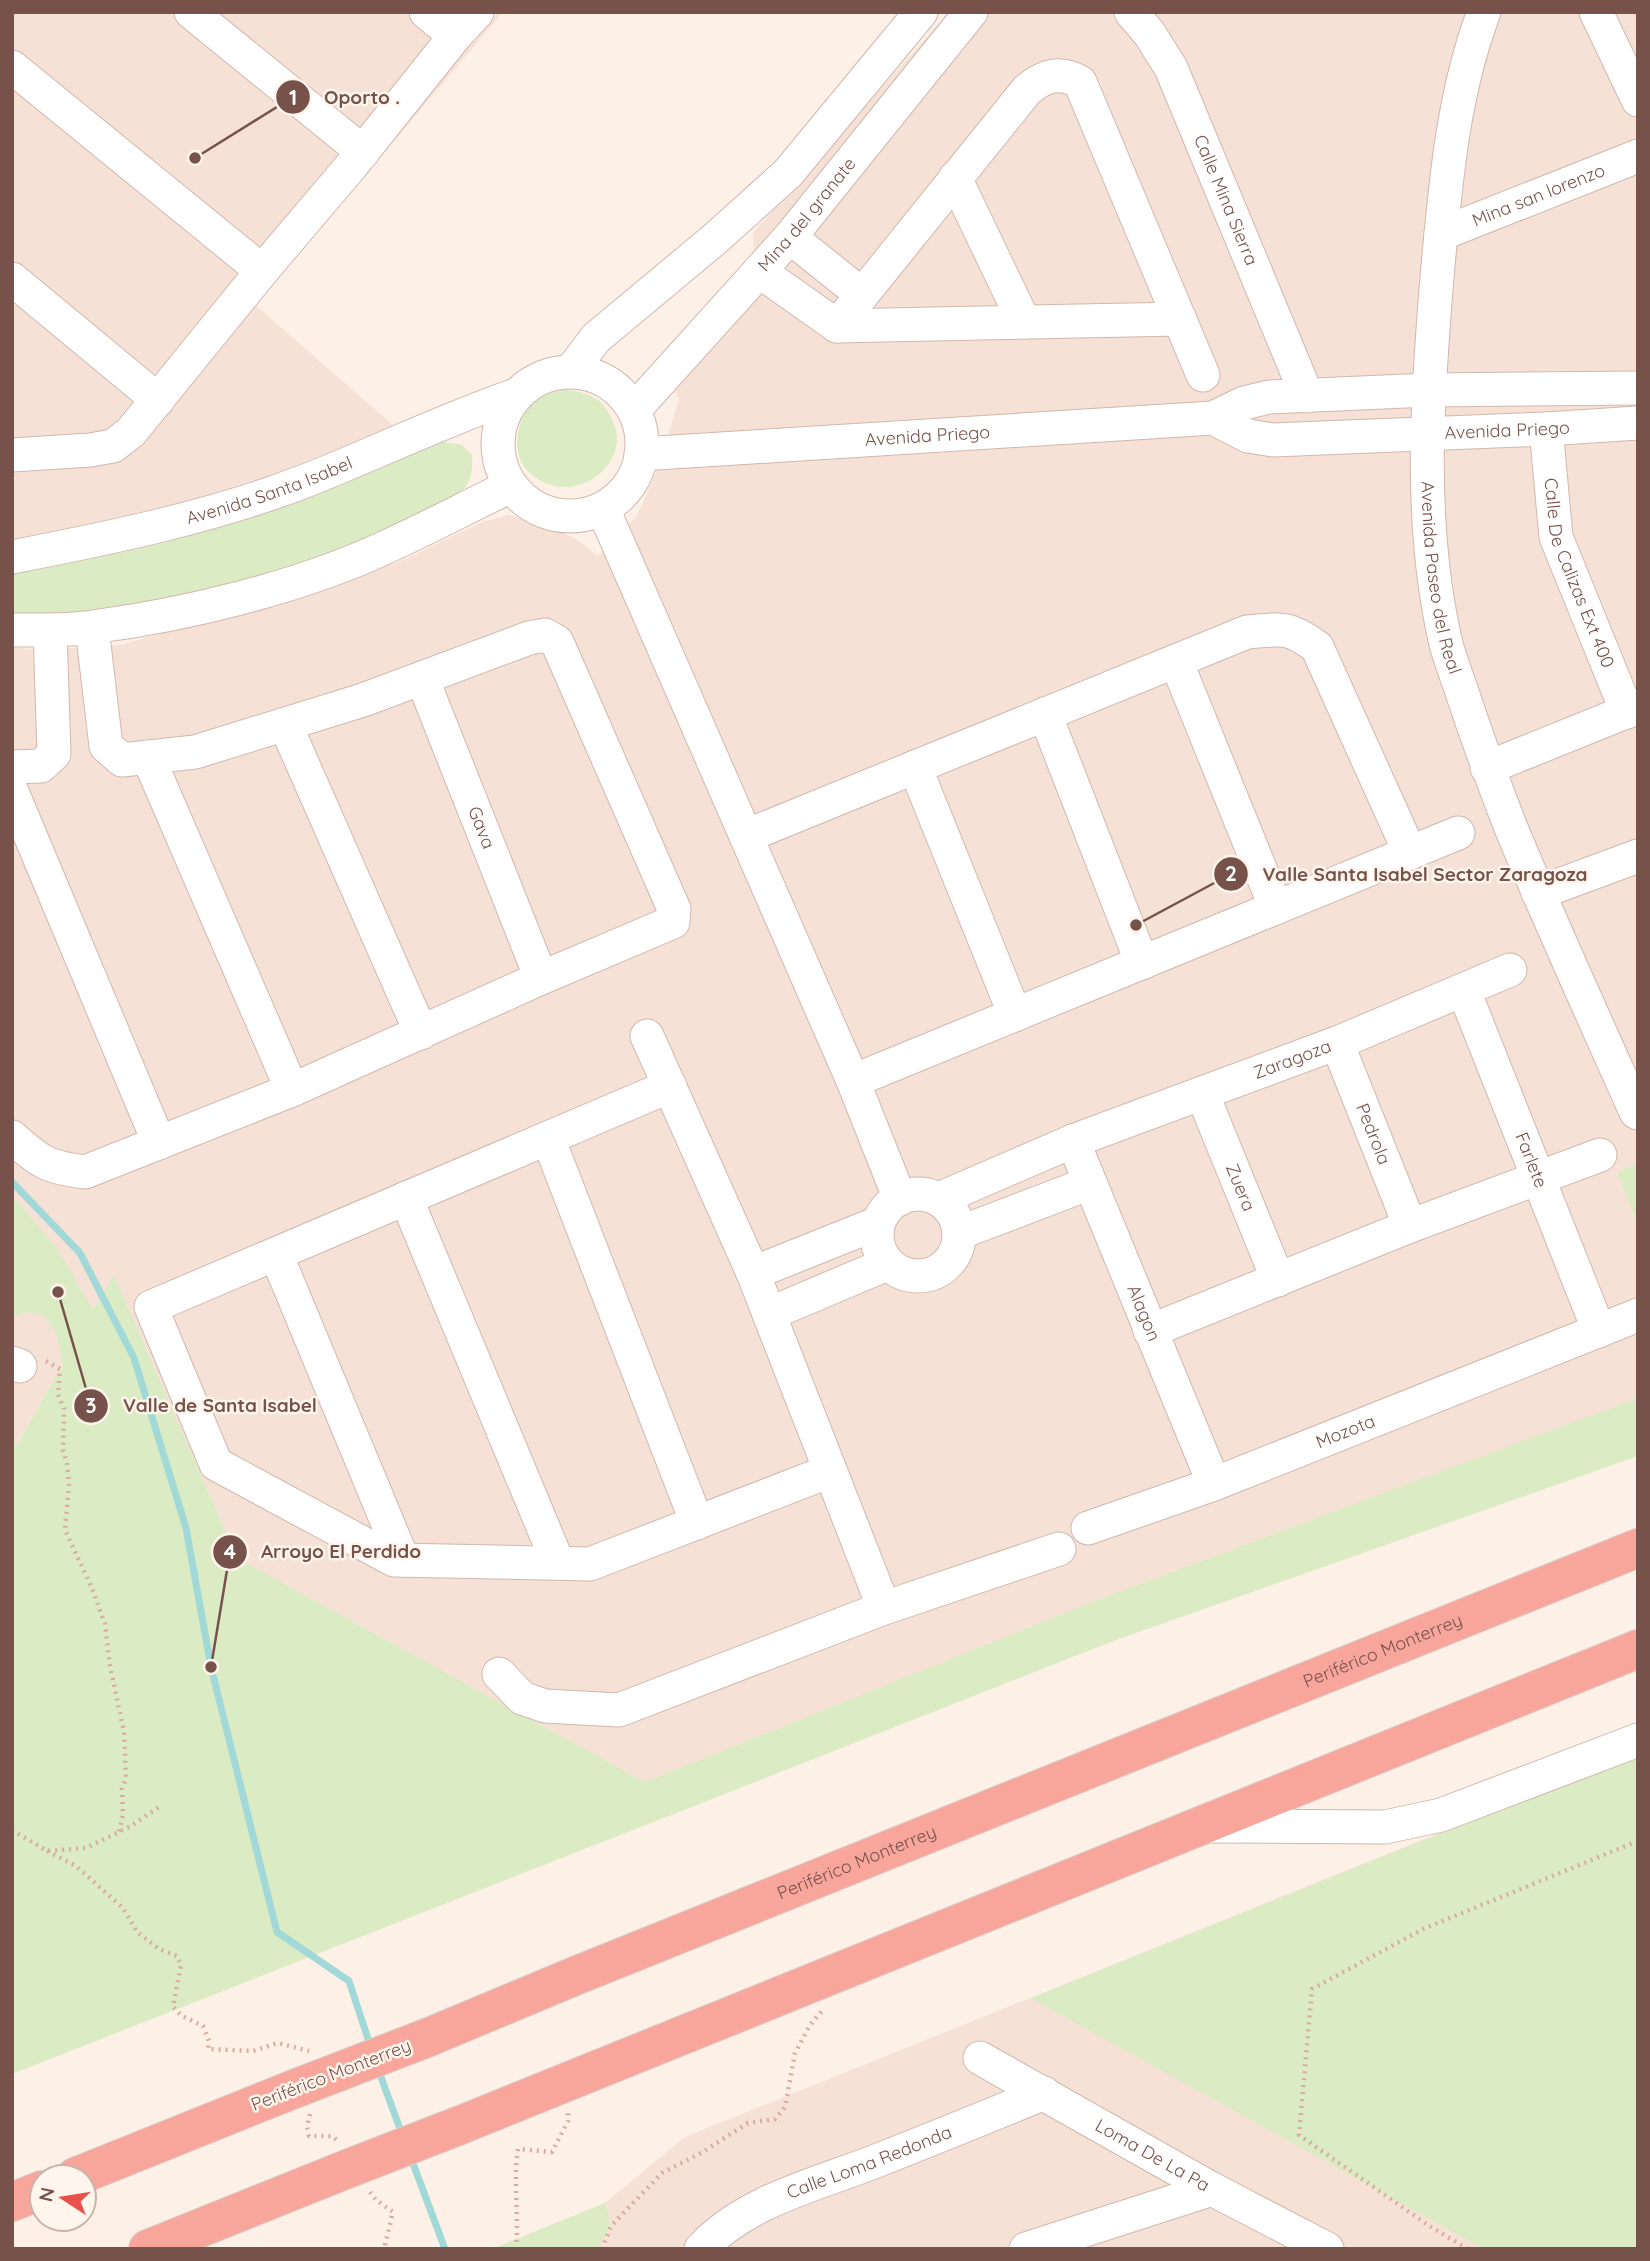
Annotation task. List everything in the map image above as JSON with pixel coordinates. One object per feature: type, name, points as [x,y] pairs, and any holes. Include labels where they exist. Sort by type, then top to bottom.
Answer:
[{"type":"highway","name":"Periférico Monterrey","points":[[98,2168],[429,2037],[1638,1548]]},
{"type":"highway","points":[[148,2249],[1638,1649]]},
{"type":"street","points":[[191,12],[363,152]]},
{"type":"street","points":[[426,12],[455,36]]},
{"type":"street","points":[[12,455],[113,446],[131,432],[477,12]]},
{"type":"street","points":[[571,371],[596,338],[716,238],[788,173],[921,12]]},
{"type":"street","name":"Mina del granate","points":[[634,410],[790,237],[971,12]]},
{"type":"street","name":"Calle Mina Sierra","points":[[1131,12],[1149,33],[1171,68],[1307,396]]},
{"type":"street","name":"Avenida Paseo del Real","points":[[1484,12],[1472,46],[1454,128],[1441,234],[1427,433],[1430,528],[1436,585],[1447,645],[1487,768],[1538,893],[1637,1112]]},
{"type":"street","points":[[1596,12],[1638,100]]},
{"type":"street","points":[[12,67],[261,271]]},
{"type":"street","points":[[837,326],[1027,90],[1040,79],[1056,74],[1080,82],[1203,375]]},
{"type":"street","name":"Mina san lorenzo","points":[[1441,234],[1638,156]]},
{"type":"street","points":[[955,178],[1024,323]]},
{"type":"street","points":[[790,237],[861,294]]},
{"type":"street","points":[[759,271],[837,326],[1180,319]]},
{"type":"street","points":[[12,279],[158,400]]},
{"type":"street","points":[[571,371],[587,373],[614,386],[634,410],[640,424],[642,454],[629,486],[617,499],[603,509],[570,517],[537,509],[522,499],[511,486],[500,463],[498,437],[501,422],[516,395],[541,377],[571,371]]},
{"type":"street","name":"Avenida Priego","points":[[642,454],[1213,418],[1255,400],[1307,396],[1428,390],[1638,388]]},
{"type":"street","name":"Avenida Santa Isabel","points":[[12,557],[93,541],[240,503],[304,481],[458,416],[516,395]]},
{"type":"street","name":"Avenida Priego","points":[[1213,418],[1259,439],[1546,429],[1638,423]]},
{"type":"street","name":"Calle De Calizas Ext 400","points":[[1546,429],[1556,537],[1632,710]]},
{"type":"street","points":[[12,630],[92,628],[194,608],[270,589],[385,548],[511,486]]},
{"type":"street","points":[[603,509],[853,1081],[889,1211],[877,1238],[880,1252],[887,1264],[899,1272],[913,1277],[933,1273],[951,1260],[957,1248],[959,1233],[949,1208],[939,1199],[919,1194],[889,1211],[752,1273]]},
{"type":"street","points":[[12,1137],[36,1158],[56,1168],[85,1172],[292,1090],[673,922],[674,909],[556,642],[545,635],[529,638],[363,700],[195,752],[122,760],[106,746],[92,628]]},
{"type":"street","points":[[746,836],[1247,632],[1277,629],[1295,631],[1317,647],[1410,853]]},
{"type":"street","points":[[12,767],[41,766],[54,754],[50,630]]},
{"type":"street","points":[[1176,661],[1276,908]]},
{"type":"street","name":"Gava","points":[[422,678],[541,978]]},
{"type":"street","points":[[1487,768],[1632,710]]},
{"type":"street","points":[[1045,714],[1142,963]]},
{"type":"street","points":[[285,724],[421,1033]]},
{"type":"street","points":[[148,757],[292,1090]]},
{"type":"street","points":[[915,767],[1015,1015]]},
{"type":"street","points":[[12,792],[159,1143]]},
{"type":"street","points":[[853,1081],[1458,834]]},
{"type":"street","points":[[1538,893],[1638,856]]},
{"type":"street","name":"Zaragoza","points":[[939,1199],[1073,1141],[1337,1043],[1510,970]]},
{"type":"street","name":"Farlete","points":[[1464,991],[1599,1331]]},
{"type":"street","points":[[647,1036],[769,1314],[884,1608]]},
{"type":"street","name":"Pedrola","points":[[1337,1043],[1410,1226]]},
{"type":"street","points":[[670,1086],[151,1307],[216,1464],[394,1560],[590,1564],[830,1471]]},
{"type":"street","name":"Zuera","points":[[1202,1093],[1278,1280]]},
{"type":"street","points":[[548,1138],[697,1522]]},
{"type":"street","name":"Alagon","points":[[1073,1141],[1214,1484]]},
{"type":"street","points":[[1150,1331],[1410,1226],[1600,1155]]},
{"type":"street","points":[[959,1233],[1090,1183]]},
{"type":"street","points":[[406,1198],[558,1563]]},
{"type":"street","points":[[276,1254],[403,1560]]},
{"type":"street","points":[[769,1314],[887,1264]]},
{"type":"street","name":"Mozota","points":[[1088,1528],[1214,1484],[1638,1315]]},
{"type":"street","points":[[499,1674],[522,1698],[545,1706],[620,1710],[884,1608],[1059,1549]]},
{"type":"street","points":[[1202,1825],[1385,1827],[1441,1815],[1638,1740]]},
{"type":"street","name":"Loma De La Pa","points":[[980,2058],[1212,2189],[1327,2249]]},
{"type":"street","name":"Calle Loma Redonda","points":[[701,2249],[727,2224],[763,2205],[1044,2093]]},
{"type":"street","points":[[1026,2249],[1212,2189]]},
{"type":"path","points":[[16,1364],[48,1361],[60,1369],[58,1394],[64,1409],[63,1450],[69,1484],[65,1530],[105,1624],[110,1666],[124,1732],[126,1778],[122,1789],[123,1815],[119,1832]]},
{"type":"path","points":[[47,1851],[86,1848],[131,1826],[162,1805]]},
{"type":"path","points":[[12,1830],[76,1866],[124,1908],[136,1932],[159,1949],[177,1956],[181,1965],[173,2007],[203,2026],[209,2041],[208,2049],[253,2051],[278,2043],[310,2051],[303,2086],[321,2090],[308,2117],[309,2136],[331,2136],[348,2150],[350,2168],[376,2200],[393,2212],[384,2249]]},
{"type":"path","points":[[1468,2249],[1428,2225],[1299,2136],[1312,1989],[1423,1929],[1638,1841]]},
{"type":"path","points":[[601,2249],[611,2226],[662,2173],[701,2153],[748,2123],[775,2119],[785,2107],[795,2053],[810,2025],[826,2007]]},
{"type":"path","points":[[516,2249],[519,2223],[515,2167],[518,2149],[552,2152],[568,2121],[569,2101]]},
{"type":"shaded area","points":[[12,12],[503,12],[255,305],[394,426],[282,471],[141,516],[12,542]]},
{"type":"shaded area","points":[[949,12],[1638,12],[1638,1163],[1617,1172],[1638,1224],[1638,1398],[1097,1600],[645,1782],[237,1558],[114,1275],[16,1446],[12,1444],[12,647],[38,650],[120,645],[399,562],[480,523],[508,515],[544,525],[576,539],[598,556],[637,516],[657,470],[679,400],[674,387],[756,296],[753,233]]},
{"type":"shaded area","points":[[1638,1753],[1638,2249],[492,2249],[605,2203],[685,2137]]},
{"type":"green space","points":[[565,389],[588,395],[601,402],[612,419],[617,436],[615,452],[607,466],[596,477],[565,487],[549,485],[526,469],[519,457],[518,438],[522,419],[532,404],[545,395]]},
{"type":"green space","points":[[439,441],[462,445],[472,455],[472,470],[462,491],[450,501],[332,554],[173,600],[88,615],[12,617],[12,569]]},
{"type":"green space","points":[[1638,1163],[1638,1224],[1617,1172]]},
{"type":"green space","points":[[12,1198],[58,1250],[93,1310],[114,1275],[237,1558],[645,1782],[1097,1600],[1638,1398],[1638,1456],[1116,1640],[12,2074],[12,1444],[17,1445],[63,1364],[56,1332],[43,1315],[27,1312],[12,1317]]},
{"type":"green space","points":[[1638,1754],[1638,2249],[1484,2249],[1031,1998]]},
{"type":"green space","points":[[605,2203],[611,2226],[597,2249],[492,2249]]},
{"type":"waterway","points":[[12,1182],[80,1253],[134,1358],[186,1528],[211,1667],[277,1932],[349,1981],[371,2048]]},
{"type":"waterway","points":[[378,2069],[403,2137]]},
{"type":"waterway","points":[[411,2158],[445,2249]]},
{"type":"place","name":"Oporto .","points":[[195,158]]},
{"type":"place","name":"Valle Santa Isabel Sector Zaragoza","points":[[1136,925]]},
{"type":"place","name":"Valle de Santa Isabel","points":[[58,1292]]},
{"type":"place","name":"Arroyo El Perdido","points":[[211,1667]]}]
